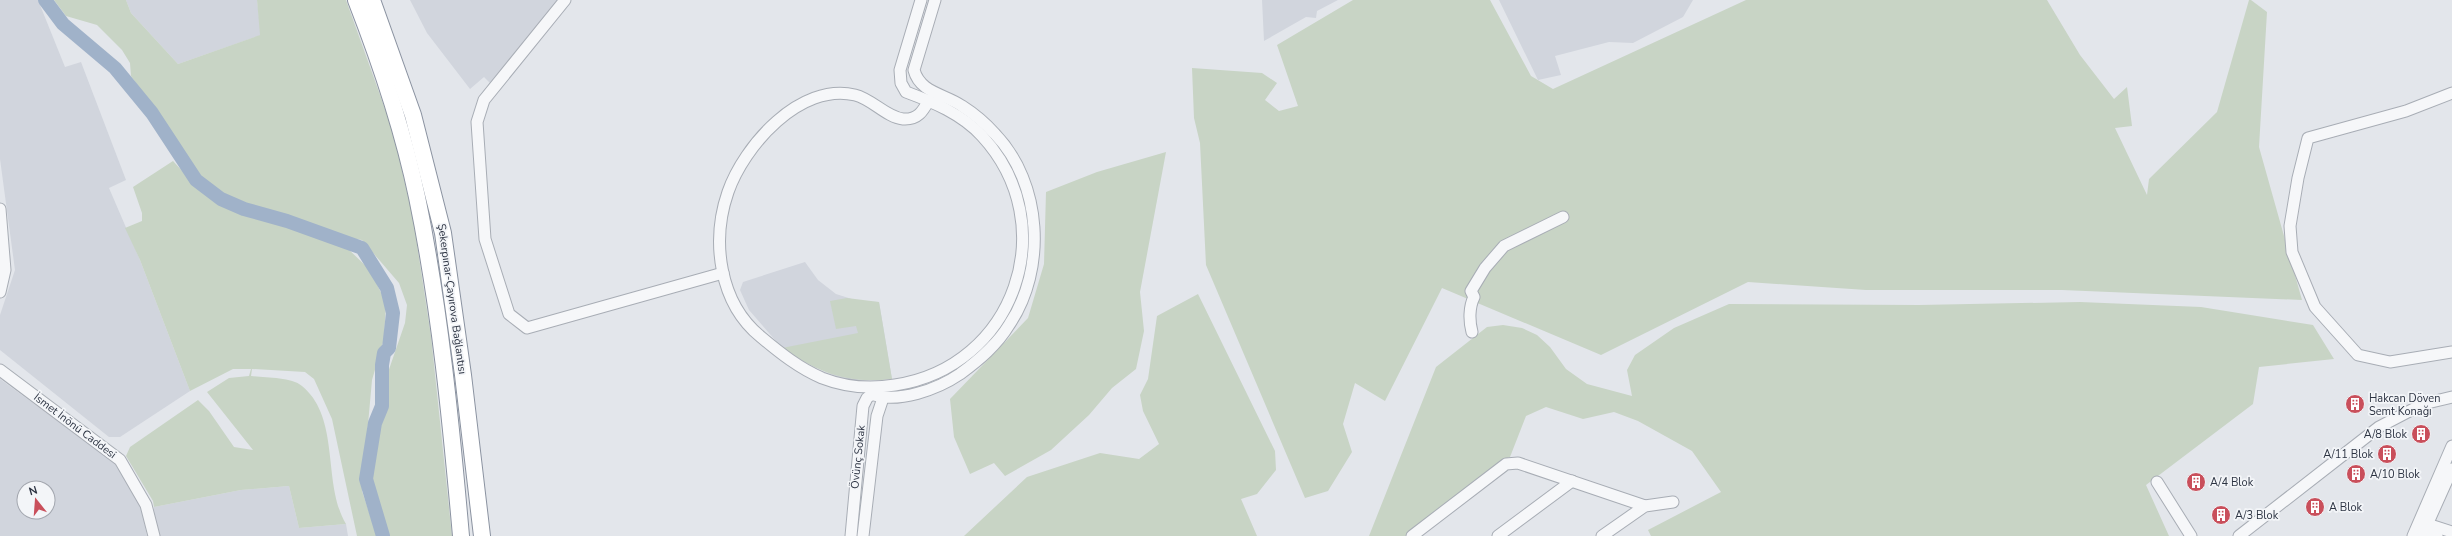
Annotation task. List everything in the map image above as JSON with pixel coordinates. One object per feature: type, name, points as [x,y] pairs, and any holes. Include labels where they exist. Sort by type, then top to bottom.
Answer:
[{"type":"highway","name":"Şekerpınar-Çayırova Bağlantısı","points":[[356,0],[388,90],[417,196],[437,319],[460,536]]},
{"type":"highway","name":"Şekerpınar-Çayırova Bağlantısı","points":[[372,0],[413,115],[443,233],[463,375],[482,536]]},
{"type":"street","points":[[565,0],[484,100],[477,122],[485,239],[509,314],[518,324],[527,328],[723,274]]},
{"type":"street","points":[[883,393],[938,374],[959,362],[990,333],[1004,312],[1018,282],[1024,235],[1022,213],[1010,177],[982,136],[958,116],[928,100],[906,92],[901,82],[900,70],[921,0]]},
{"type":"street","points":[[928,100],[922,112],[916,118],[902,119],[857,95],[832,92],[790,112],[756,141],[729,190],[719,232],[725,283],[737,310],[752,330],[799,367],[824,378],[883,393],[928,389],[958,375],[985,355],[1010,325],[1026,292],[1034,251],[1032,211],[1027,190],[1018,169],[995,134],[962,106],[927,89],[916,79],[914,70],[934,0]]},
{"type":"street","points":[[901,76],[915,73]]},
{"type":"street","points":[[2452,93],[2406,111],[2308,138],[2298,178],[2290,226],[2292,252],[2315,307],[2358,355],[2390,362],[2452,352]]},
{"type":"street","points":[[0,209],[5,270],[0,292]]},
{"type":"street","points":[[1472,332],[1471,309],[1474,297],[1471,291],[1485,268],[1504,246],[1563,217]]},
{"type":"street","name":"İsmet İnönü Caddesi","points":[[0,370],[120,460],[146,505],[154,536]]},
{"type":"street","points":[[853,386],[866,392],[876,416]]},
{"type":"street","name":"Övünç Sokak","points":[[851,536],[864,406],[872,394],[883,393],[876,416],[863,536]]},
{"type":"street","points":[[2238,536],[2379,428],[2423,404],[2452,397]]},
{"type":"street","points":[[2423,529],[2452,446]]},
{"type":"street","points":[[1412,536],[1506,464],[1518,463],[1645,506]]},
{"type":"street","points":[[2412,536],[2423,529],[2452,469]]},
{"type":"street","points":[[1498,536],[1572,481]]},
{"type":"street","points":[[2156,482],[2191,536]]},
{"type":"street","points":[[1602,536],[1645,506],[1673,502]]},
{"type":"street","points":[[2423,529],[2452,532]]},
{"type":"street","points":[[2423,529],[2437,536]]},
{"type":"shaded area","points":[[0,0],[38,0],[65,67],[81,62],[126,180],[109,188],[140,260],[190,391],[120,437],[109,437],[0,350],[0,315],[15,270],[0,159]]},
{"type":"shaded area","points":[[126,0],[257,0],[261,35],[178,64],[131,13]]},
{"type":"shaded area","points":[[410,0],[558,0],[490,83],[484,77],[470,89],[427,33]]},
{"type":"shaded area","points":[[1262,0],[1338,0],[1317,11],[1316,18],[1306,17],[1264,41]]},
{"type":"shaded area","points":[[1499,0],[1693,0],[1683,17],[1633,43],[1609,42],[1555,56],[1561,75],[1538,80]]},
{"type":"shaded area","points":[[805,262],[818,280],[836,294],[858,301],[879,302],[892,379],[854,380],[839,378],[782,348],[749,310],[740,290],[743,282]]},
{"type":"shaded area","points":[[0,379],[115,463],[141,506],[147,536],[0,536]]},
{"type":"shaded area","points":[[289,486],[299,528],[346,524],[348,536],[155,536],[154,507],[241,490]]},
{"type":"green space","points":[[54,0],[126,0],[131,13],[178,64],[260,35],[257,0],[346,0],[393,131],[413,218],[431,336],[452,536],[386,536],[370,482],[373,474],[379,425],[384,408],[385,381],[405,323],[407,305],[399,283],[362,240],[337,236],[249,207],[224,197],[197,176],[165,124],[131,76],[130,63],[122,50],[97,25],[66,16]]},
{"type":"green space","points":[[1353,0],[1490,0],[1531,76],[1553,89],[1746,0],[2047,0],[2080,55],[2114,99],[2127,87],[2132,126],[2115,128],[2147,195],[2149,179],[2217,112],[2249,0],[2251,0],[2267,12],[2259,147],[2302,300],[2062,290],[1866,290],[1748,282],[1601,355],[1442,288],[1385,401],[1355,383],[1343,424],[1352,452],[1328,491],[1305,498],[1206,265],[1200,143],[1194,118],[1192,68],[1262,73],[1277,83],[1265,100],[1279,111],[1298,106],[1277,45]]},
{"type":"green space","points":[[1166,152],[1140,292],[1144,331],[1136,369],[1112,388],[1089,415],[1051,450],[1005,476],[994,463],[970,474],[954,437],[950,399],[1028,318],[1044,264],[1046,192],[1097,172]]},
{"type":"green space","points":[[173,161],[198,188],[244,214],[282,222],[343,244],[370,270],[386,303],[384,339],[372,380],[362,491],[377,536],[357,536],[332,419],[314,379],[305,372],[252,369],[251,376],[285,379],[297,383],[302,386],[314,399],[322,415],[327,433],[334,490],[339,508],[346,524],[299,528],[289,486],[241,490],[154,507],[153,501],[126,456],[130,447],[198,400],[209,411],[234,447],[253,450],[207,392],[229,378],[249,376],[251,369],[233,369],[190,391],[140,260],[125,228],[142,221],[142,213],[133,187]]},
{"type":"green space","points":[[1198,294],[1275,451],[1276,470],[1257,494],[1241,499],[1257,536],[964,536],[1027,477],[1100,453],[1139,459],[1159,444],[1143,411],[1140,395],[1148,379],[1157,316]]},
{"type":"green space","points":[[847,298],[879,302],[892,379],[861,380],[834,375],[809,364],[782,348],[858,333],[856,326],[836,329],[830,301]]},
{"type":"green space","points":[[2080,302],[2201,307],[2313,325],[2334,359],[2259,367],[2253,404],[2146,485],[2169,536],[1651,536],[1648,530],[1721,492],[1692,451],[1638,421],[1614,412],[1583,419],[1546,407],[1526,416],[1510,457],[1502,460],[1405,536],[1369,536],[1436,367],[1487,327],[1503,325],[1522,328],[1537,335],[1550,347],[1566,369],[1587,384],[1632,396],[1627,370],[1635,355],[1674,328],[1729,304],[1919,305]]},
{"type":"waterway","points":[[45,0],[63,24],[115,68],[152,113],[196,180],[221,199],[244,209],[287,221],[362,248],[387,288],[393,313],[389,348],[384,353],[382,365],[382,406],[375,423],[366,479],[383,536]]},
{"type":"place","name":"Hakcan Döven Semt Konağı","points":[[2355,404]]},
{"type":"place","name":"A/8 Blok","points":[[2421,434]]},
{"type":"place","name":"A/11 Blok","points":[[2387,454]]},
{"type":"place","name":"A/10 Blok","points":[[2356,474]]},
{"type":"place","name":"A/4 Blok","points":[[2196,482]]},
{"type":"place","name":"A Blok","points":[[2315,507]]},
{"type":"place","name":"A/3 Blok","points":[[2221,515]]}]
